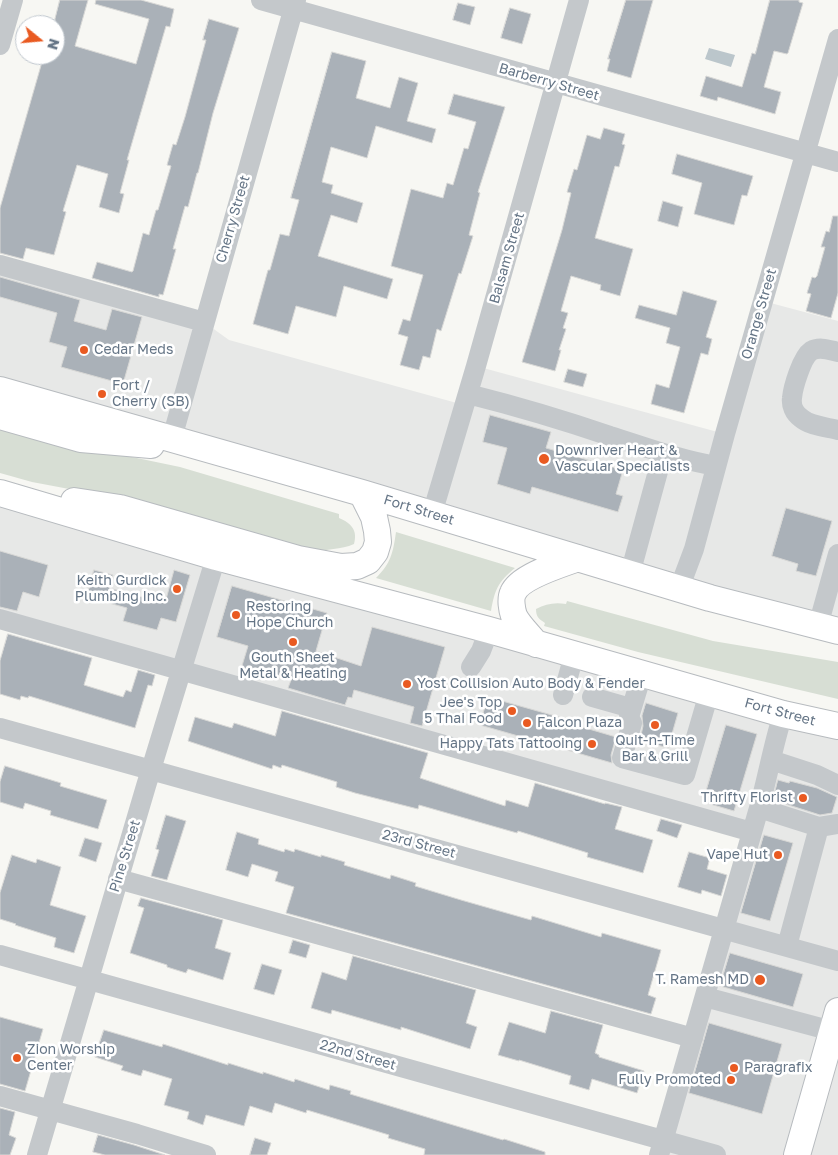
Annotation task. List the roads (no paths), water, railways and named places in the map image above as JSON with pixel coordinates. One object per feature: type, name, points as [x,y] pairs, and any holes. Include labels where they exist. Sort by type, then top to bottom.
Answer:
[{"type":"main road","name":"Fort Street","points":[[0,390],[362,493],[680,589],[828,629]]},
{"type":"main road","points":[[0,416],[80,439],[214,450]]},
{"type":"main road","name":"Fort Street","points":[[0,493],[216,557],[488,630],[783,714],[838,726]]},
{"type":"main road","points":[[31,502],[72,500],[120,508],[298,559],[341,568],[356,566],[368,561],[375,552],[378,542],[374,517],[362,493]]},
{"type":"main road","points":[[536,644],[514,616],[511,602],[513,592],[532,576],[578,558]]},
{"type":"main road","points":[[797,1155],[836,1018]]},
{"type":"street","points":[[0,45],[13,0]]},
{"type":"street","name":"Barberry Street","points":[[261,0],[294,4],[555,84],[838,162]]},
{"type":"street","name":"Balsam Street","points":[[432,514],[468,394],[579,0]]},
{"type":"street","name":"Cherry Street","points":[[172,438],[294,4]]},
{"type":"street","name":"Orange Street","points":[[680,589],[694,549],[838,39]]},
{"type":"street","points":[[0,265],[204,322]]},
{"type":"street","points":[[838,352],[820,348],[811,351],[803,360],[791,398],[793,408],[800,418],[812,424],[838,430]]},
{"type":"street","points":[[468,394],[525,408],[663,453],[697,463],[716,466]]},
{"type":"street","points":[[630,574],[663,453]]},
{"type":"street","points":[[828,629],[838,554]]},
{"type":"street","name":"Pine Street","points":[[37,1155],[118,879],[216,557]]},
{"type":"street","points":[[0,619],[752,832]]},
{"type":"street","points":[[471,667],[481,651],[488,630]]},
{"type":"street","points":[[564,695],[574,655]]},
{"type":"street","points":[[642,674],[631,708],[629,717],[632,723],[622,758],[685,775],[709,693]]},
{"type":"street","points":[[592,697],[631,708]]},
{"type":"street","points":[[661,1147],[725,929],[783,714]]},
{"type":"street","name":"23rd Street","points":[[0,728],[838,961]]},
{"type":"street","points":[[772,760],[838,784]]},
{"type":"street","points":[[759,808],[829,826],[787,946]]},
{"type":"street","points":[[118,879],[693,1038]]},
{"type":"street","name":"22nd Street","points":[[0,955],[661,1147],[716,1155]]},
{"type":"street","points":[[705,997],[836,1018]]},
{"type":"street","points":[[0,1096],[206,1155]]},
{"type":"place","name":"Cedar Meds","points":[[84,350]]},
{"type":"place","name":"Fort / Cherry (SB)","points":[[102,394]]},
{"type":"place","name":"Downriver Heart & Vascular Specialists","points":[[544,459]]},
{"type":"place","name":"Keith Gurdick Plumbing Inc.","points":[[177,589]]},
{"type":"place","name":"Restoring Hope Church","points":[[236,615]]},
{"type":"place","name":"Gouth Sheet Metal & Heating","points":[[293,642]]},
{"type":"place","name":"Yost Collision Auto Body & Fender","points":[[407,684]]},
{"type":"place","name":"Jee's Top 5 Thai Food","points":[[512,711]]},
{"type":"place","name":"Falcon Plaza","points":[[527,723]]},
{"type":"place","name":"Quit-n-Time Bar & Grill","points":[[655,725]]},
{"type":"place","name":"Happy Tats Tattooing","points":[[592,744]]},
{"type":"place","name":"Thrifty Florist","points":[[803,798]]},
{"type":"place","name":"Vape Hut","points":[[778,855]]},
{"type":"place","name":"T. Ramesh MD","points":[[760,980]]},
{"type":"place","name":"Zion Worship Center","points":[[17,1058]]},
{"type":"place","name":"Paragrafix","points":[[734,1068]]},
{"type":"place","name":"Fully Promoted","points":[[731,1080]]}]
